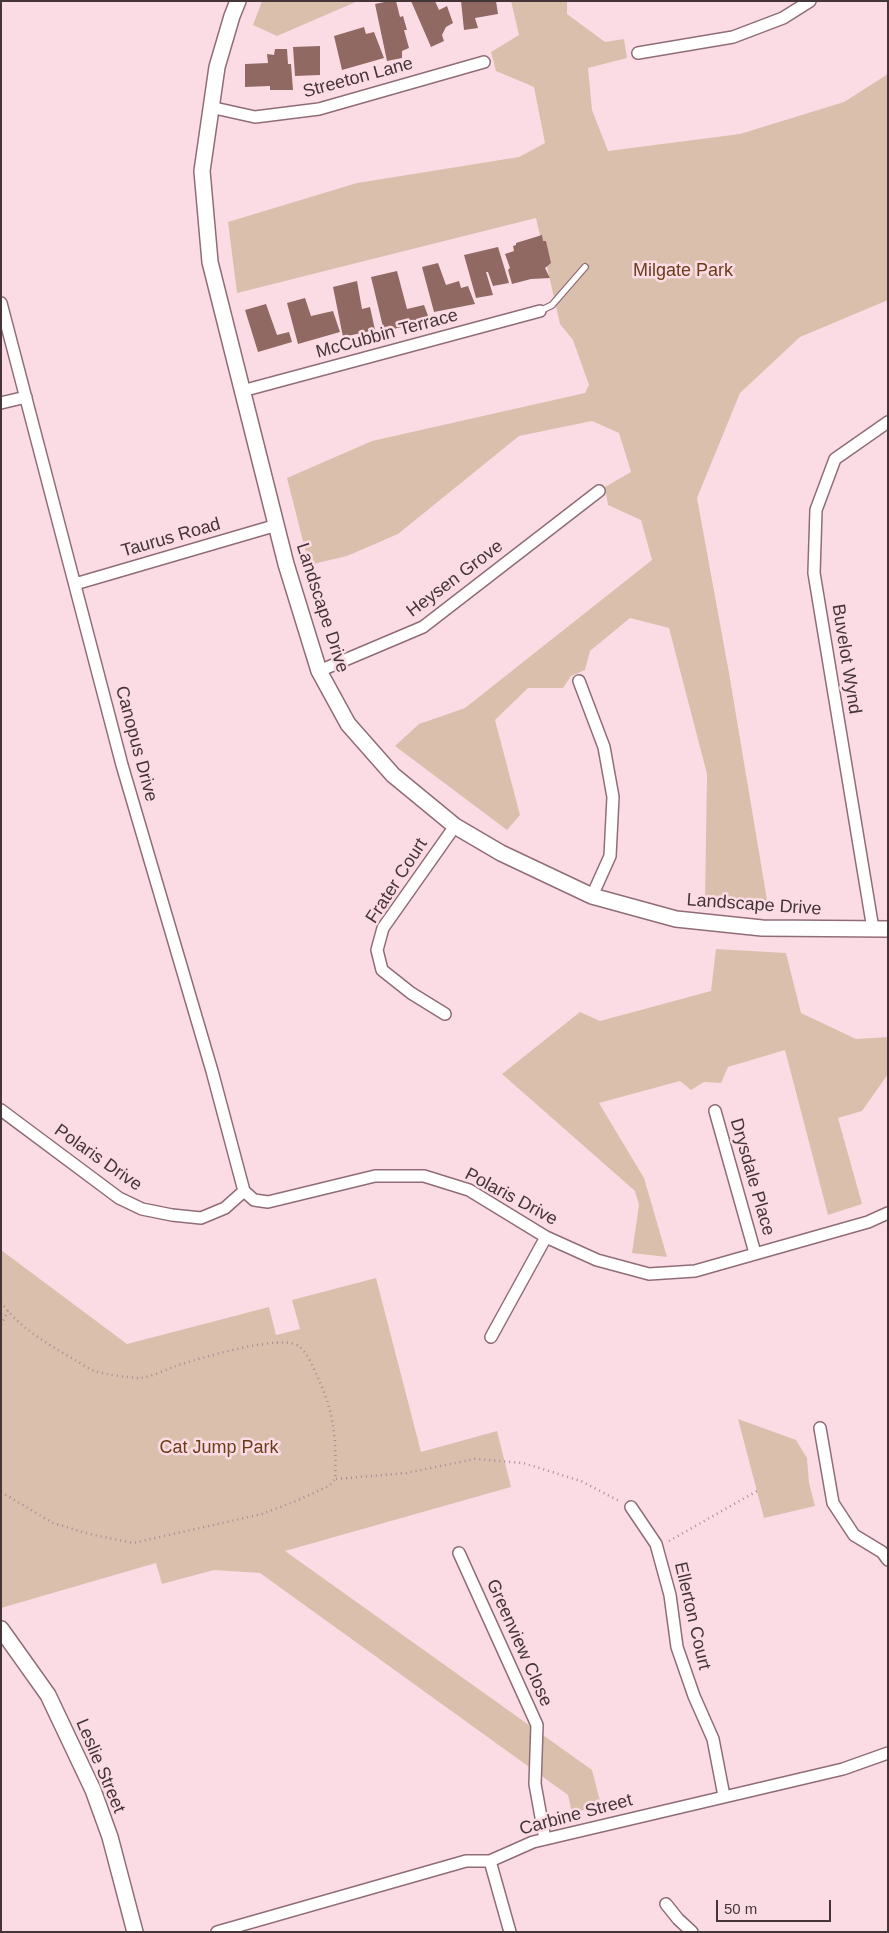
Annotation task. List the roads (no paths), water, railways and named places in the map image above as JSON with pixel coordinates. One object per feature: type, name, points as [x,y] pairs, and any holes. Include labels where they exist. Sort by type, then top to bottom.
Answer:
[{"type":"street","name":"Landscape Drive","points":[[238,1],[217,68],[202,171],[210,262],[286,564],[319,671],[348,724],[393,775],[455,826],[502,853],[592,896],[676,919],[762,928],[880,929]]},
{"type":"street","points":[[638,53],[733,38],[783,18],[810,1]]},
{"type":"street","name":"Streeton Lane","points":[[210,108],[255,117],[319,109],[484,62]]},
{"type":"street","name":"Canopus Drive","points":[[1,303],[122,765],[212,1071],[244,1191]]},
{"type":"street","name":"McCubbin Terrace","points":[[242,392],[540,311]]},
{"type":"street","points":[[1,403],[26,397]]},
{"type":"street","name":"Buvelot Wynd","points":[[880,929],[814,573],[816,510],[835,459],[888,422]]},
{"type":"street","name":"Heysen Grove","points":[[319,671],[423,627],[599,491]]},
{"type":"street","name":"Taurus Road","points":[[75,584],[277,525]]},
{"type":"street","points":[[579,680],[604,747],[613,797],[610,856],[592,896]]},
{"type":"street","name":"Frater Court","points":[[445,1014],[411,993],[382,970],[377,950],[383,928],[455,826]]},
{"type":"street","name":"Polaris Drive","points":[[1,1110],[119,1198],[142,1209],[201,1218],[225,1208],[244,1191],[254,1200],[268,1202],[375,1176],[424,1176],[469,1190],[546,1237],[596,1260],[649,1274],[695,1271],[868,1222],[888,1213]]},
{"type":"street","name":"Drysdale Place","points":[[714,1111],[755,1253]]},
{"type":"street","points":[[491,1337],[546,1237]]},
{"type":"street","points":[[820,1428],[833,1503],[854,1536],[882,1552],[888,1560]]},
{"type":"street","name":"Ellerton Court","points":[[631,1507],[657,1547],[670,1595],[677,1647],[694,1696],[713,1739],[724,1796]]},
{"type":"street","name":"Greenview Close","points":[[459,1553],[536,1726],[535,1784],[545,1839]]},
{"type":"street","name":"Leslie Street","points":[[1,1629],[48,1695],[93,1790],[110,1837],[135,1932]]},
{"type":"street","name":"Carbine Street","points":[[217,1932],[466,1861],[490,1861],[533,1842],[843,1769],[888,1753]]},
{"type":"street","points":[[490,1861],[510,1932]]},
{"type":"street","points":[[666,1904],[692,1932]]},
{"type":"lane","points":[[540,311],[552,305],[585,267]]},
{"type":"park label","name":"Milgate Park","points":[[683,271]]},
{"type":"park label","name":"Cat Jump Park","points":[[219,1448]]}]
